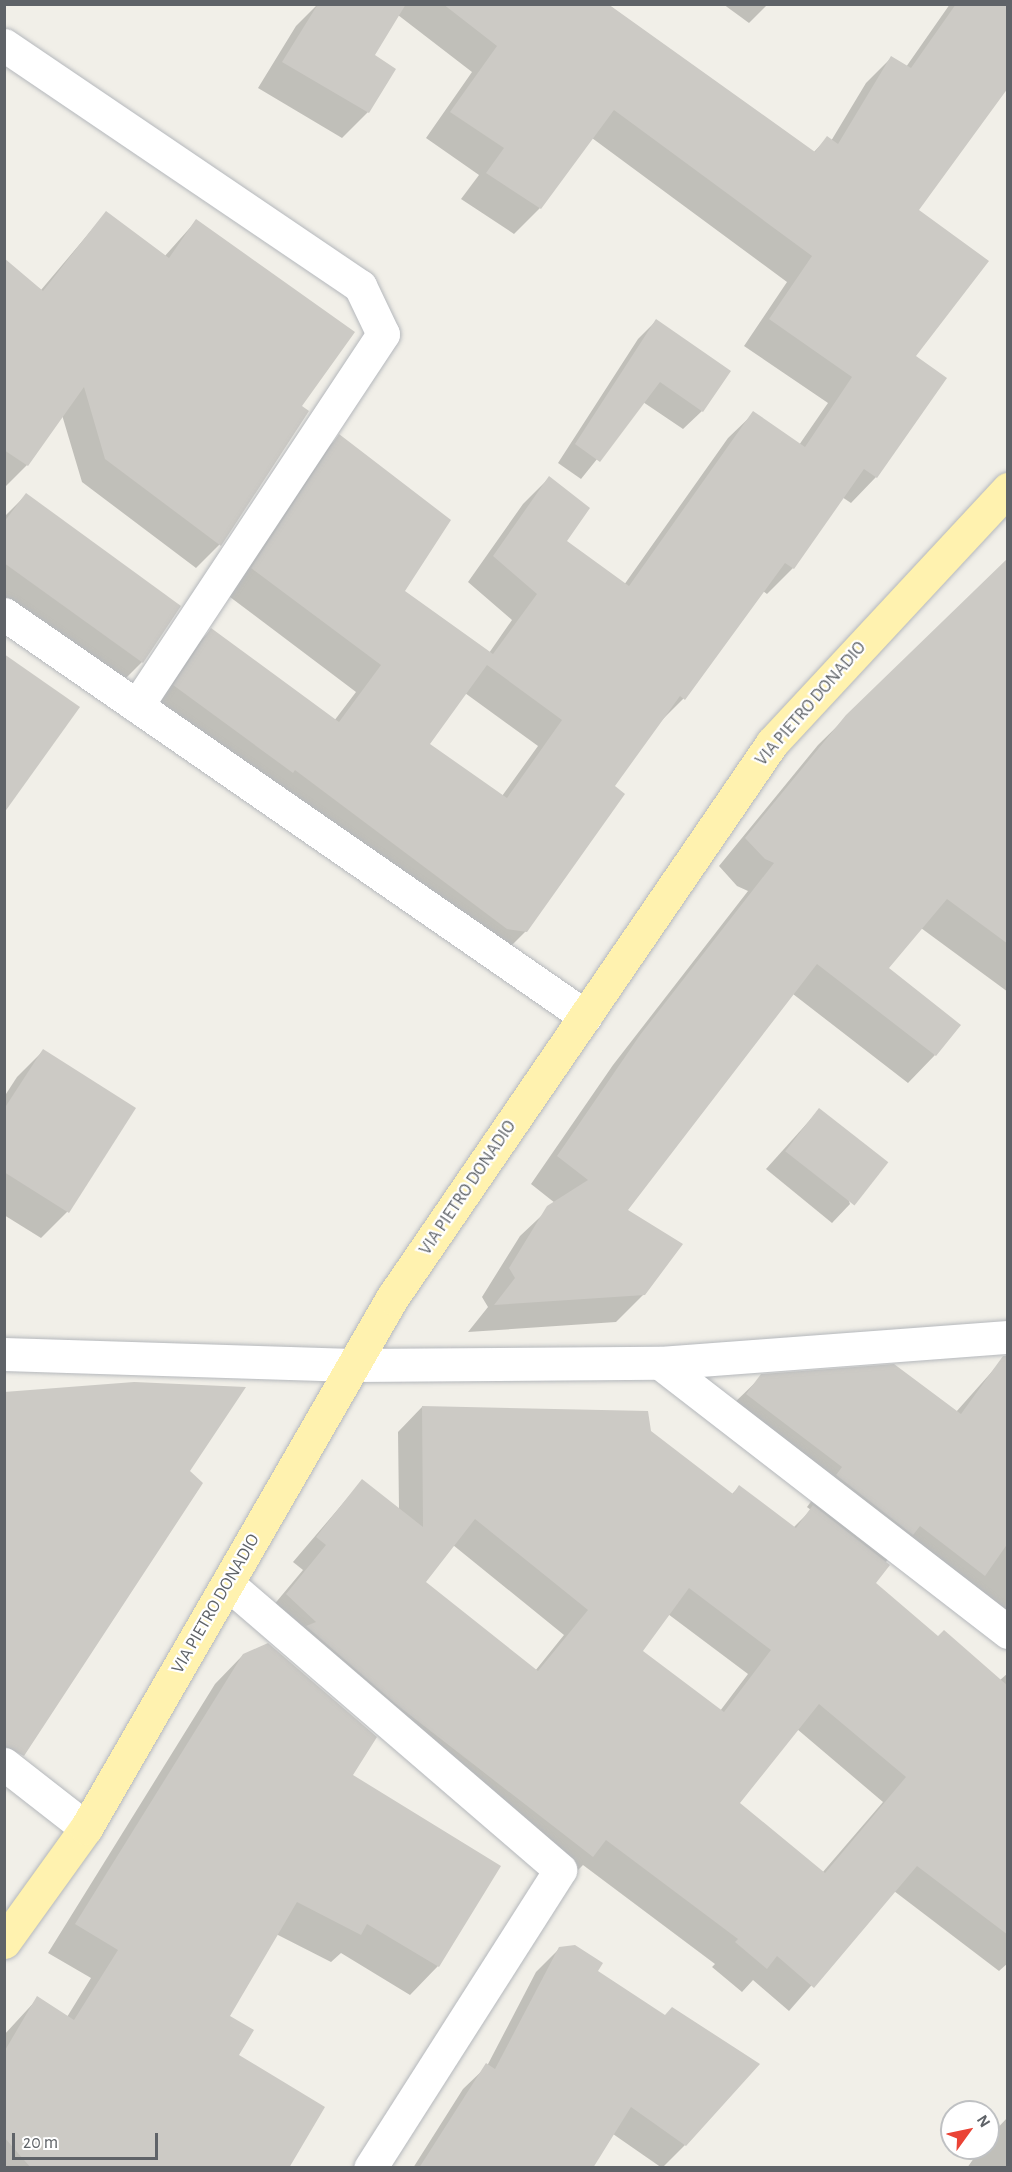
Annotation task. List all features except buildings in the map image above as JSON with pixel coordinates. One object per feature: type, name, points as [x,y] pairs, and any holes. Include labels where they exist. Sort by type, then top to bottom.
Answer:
[{"type":"main road","name":"VIA PIETRO DONADIO","points":[[4,1942],[86,1828],[392,1298],[772,743],[1008,489]]},
{"type":"street","points":[[4,45],[360,286],[383,334],[137,706]]},
{"type":"street","points":[[4,614],[585,1016]]},
{"type":"street","points":[[4,1354],[353,1365],[660,1363],[1008,1337]]},
{"type":"street","points":[[660,1363],[1008,1632]]},
{"type":"street","points":[[228,1584],[560,1869],[370,2168]]},
{"type":"street","points":[[4,1764],[86,1828]]}]
